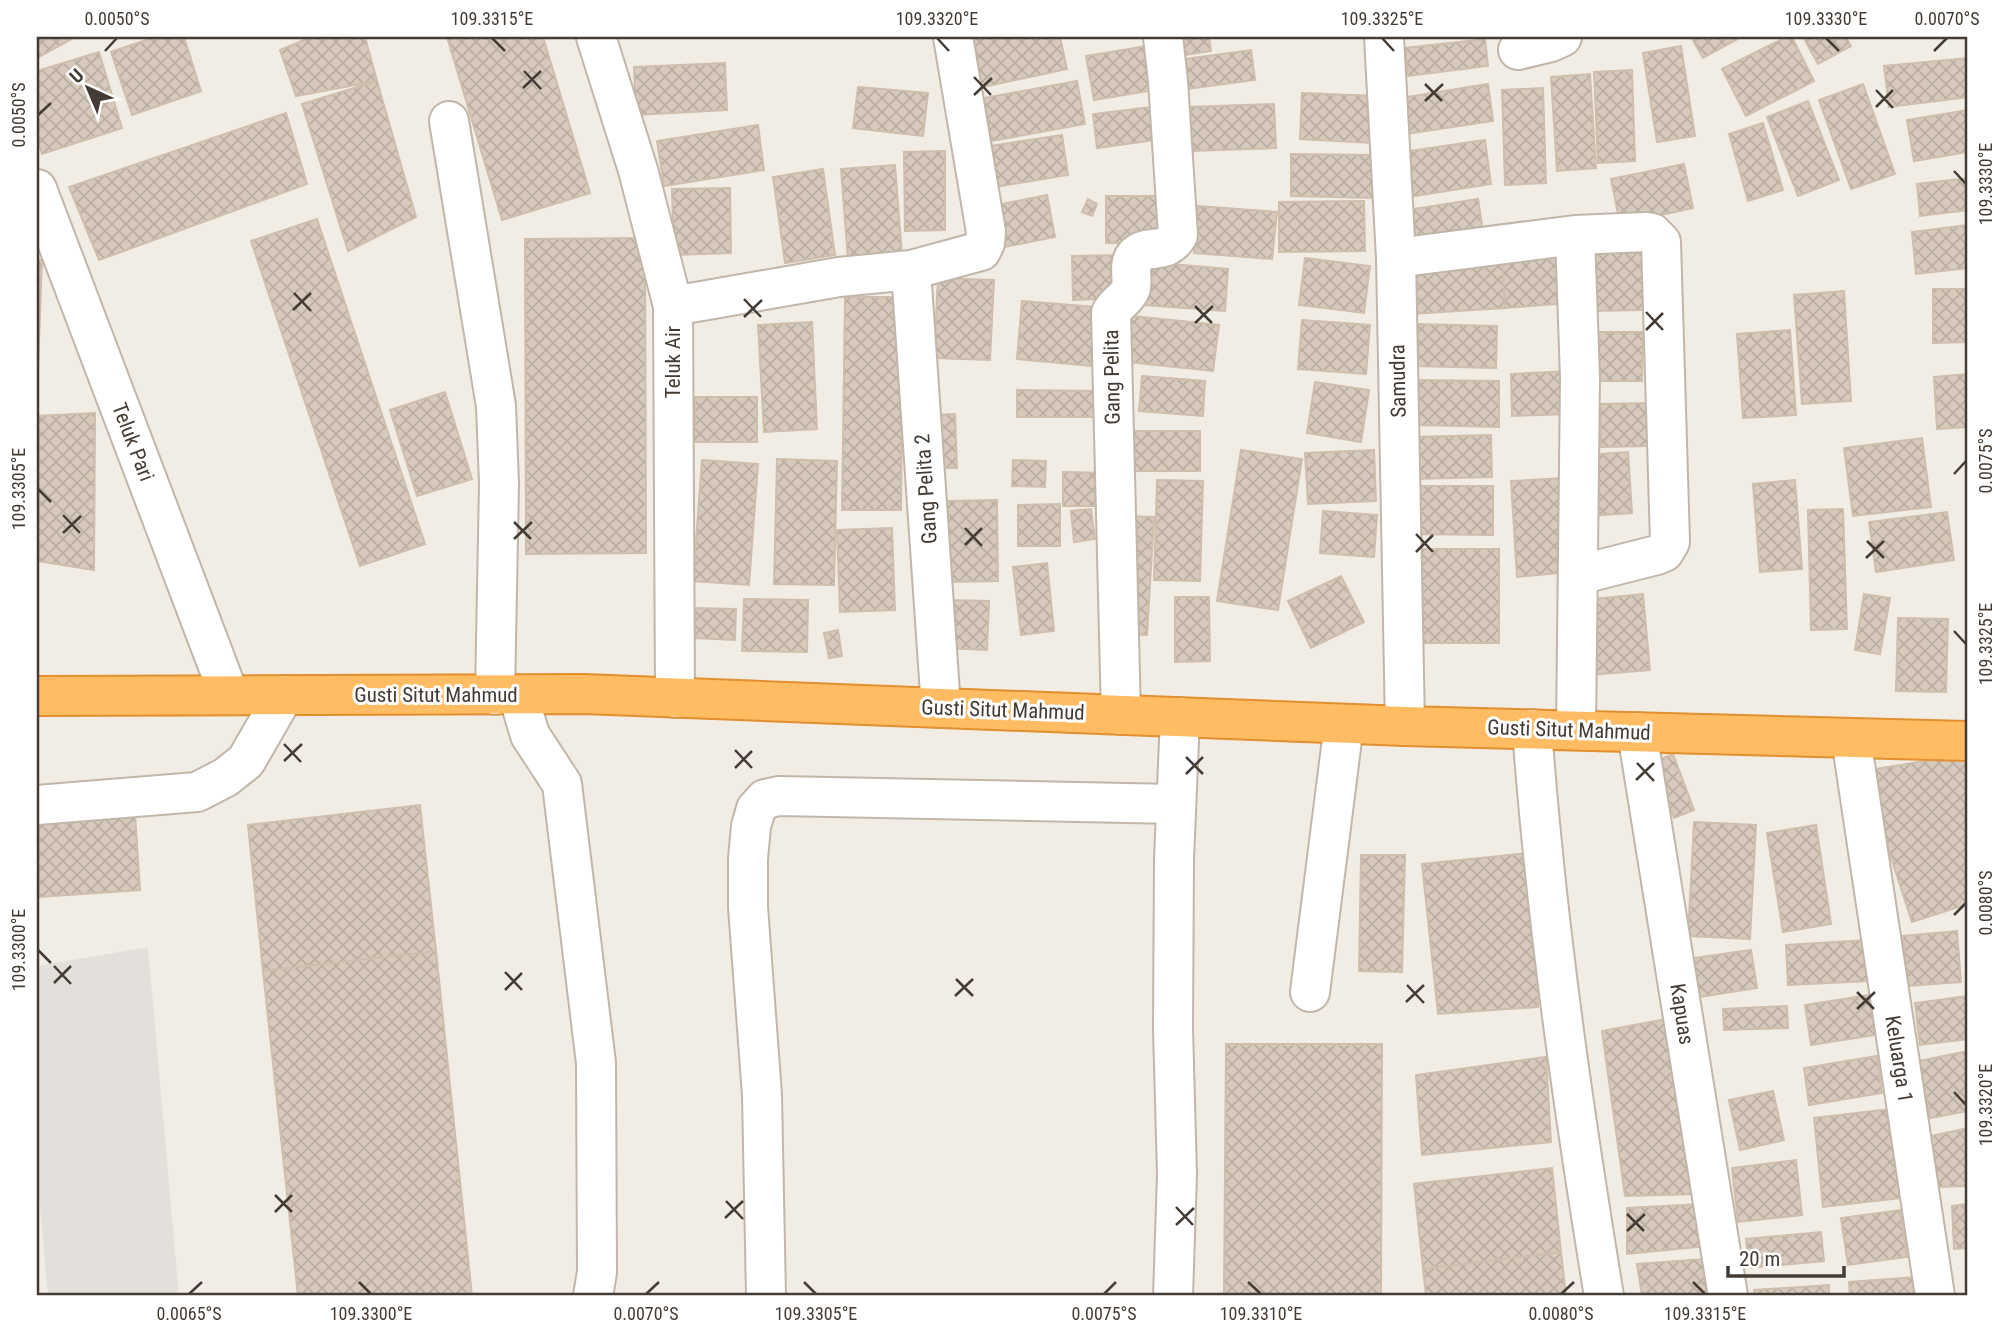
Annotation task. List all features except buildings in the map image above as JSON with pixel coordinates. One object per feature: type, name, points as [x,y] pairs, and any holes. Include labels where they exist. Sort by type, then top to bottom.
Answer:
[{"type":"highway","name":"Gusti Situt Mahmud","points":[[37,696],[584,694],[1345,724],[1968,741]]},
{"type":"street","name":"Teluk Air","points":[[596,37],[638,170],[673,306],[675,698]]},
{"type":"street","points":[[673,306],[839,277],[911,270],[981,251],[986,232],[953,37]]},
{"type":"street","name":"Gang Pelita","points":[[1121,715],[1111,313],[1117,303],[1126,297],[1131,287],[1134,256],[1169,247],[1178,235],[1163,37]]},
{"type":"street","name":"Samudra","points":[[1384,37],[1396,258],[1405,726]]},
{"type":"street","points":[[1518,50],[1562,37]]},
{"type":"street","points":[[449,121],[496,406],[507,695],[562,784],[597,1063],[597,1272],[593,1296]]},
{"type":"street","name":"Teluk Pari","points":[[37,189],[229,695]]},
{"type":"street","points":[[1396,258],[1575,235],[1646,232],[1652,233],[1661,242],[1670,542],[1664,552],[1578,575]]},
{"type":"street","points":[[1575,235],[1580,378],[1576,730]]},
{"type":"street","name":"Gang Pelita 2","points":[[911,270],[941,708]]},
{"type":"street","points":[[37,805],[197,792],[226,777],[246,761],[284,695]]},
{"type":"street","points":[[1173,1296],[1177,1175],[1173,1028],[1180,717]]},
{"type":"street","points":[[1310,992],[1345,724]]},
{"type":"street","points":[[1532,729],[1545,876],[1604,1296]]},
{"type":"street","name":"Kapuas","points":[[1637,732],[1728,1296]]},
{"type":"street","name":"Keluarga 1","points":[[1851,738],[1935,1296]]},
{"type":"street","points":[[766,1296],[762,1095],[748,908],[748,859],[751,826],[756,809],[765,800],[779,796],[1176,804]]},
{"type":"shaded area","points":[[148,947],[179,1296],[48,1296],[37,1174],[37,966]]}]
